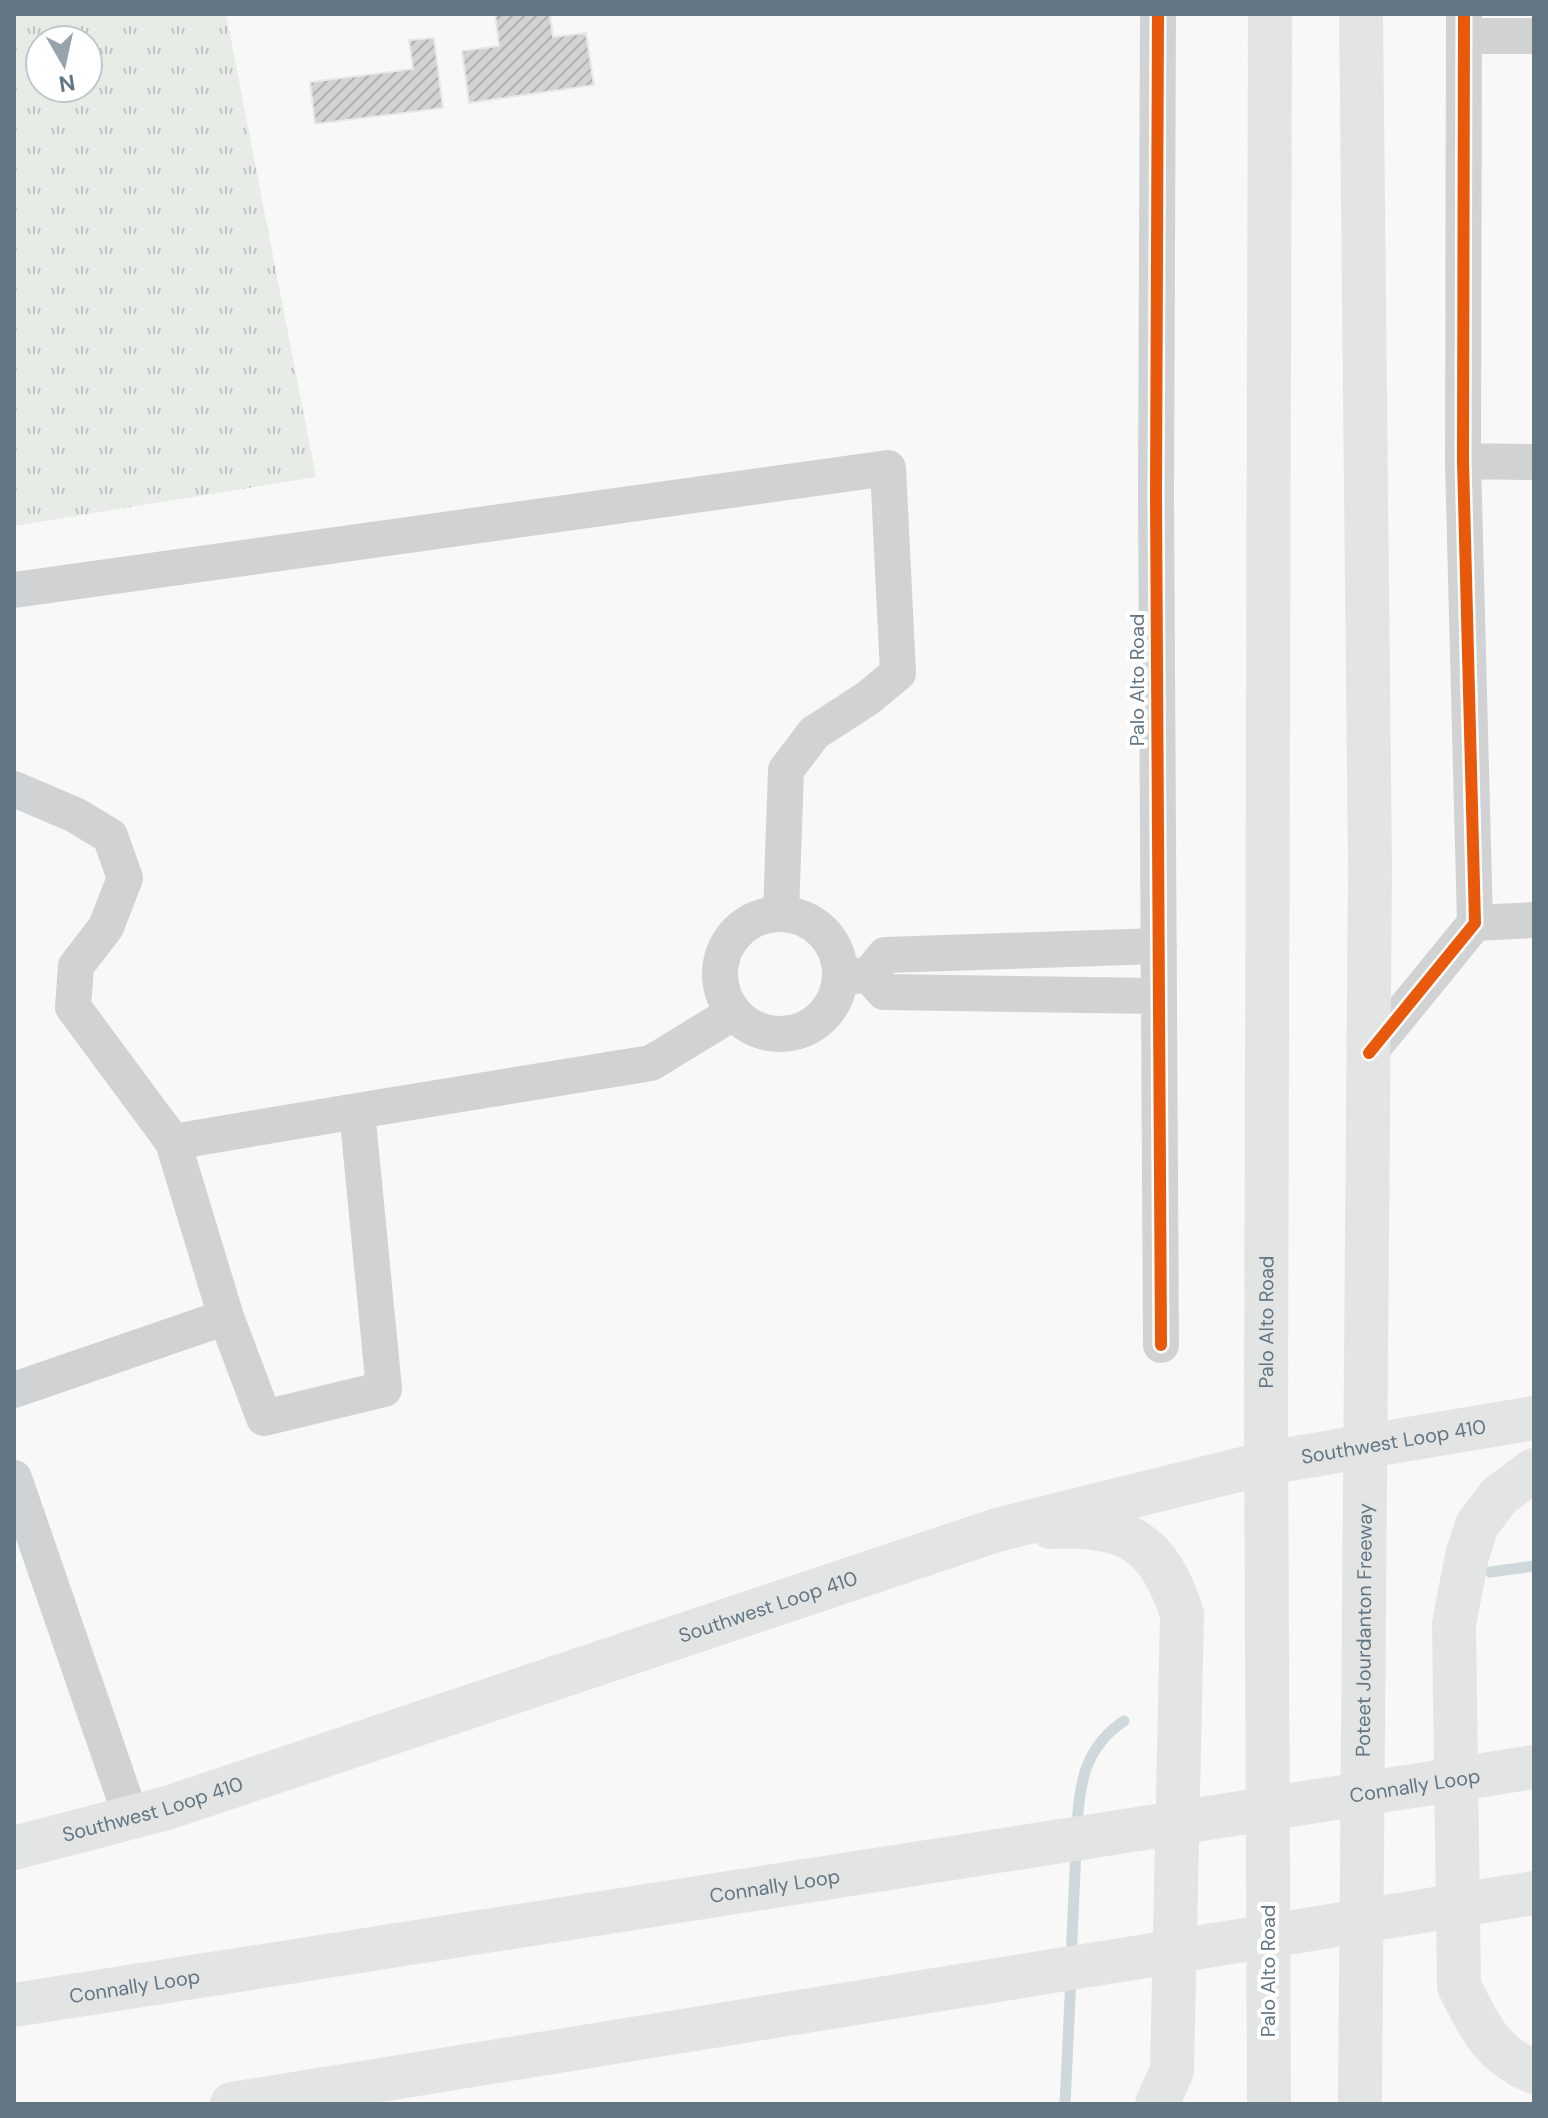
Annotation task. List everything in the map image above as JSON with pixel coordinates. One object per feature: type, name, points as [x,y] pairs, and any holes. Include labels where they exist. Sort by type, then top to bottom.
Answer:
[{"type":"main road","name":"Palo Alto Road","points":[[1269,2104],[1266,1463],[1270,14]]},
{"type":"main road","points":[[1361,14],[1370,869],[1368,1445]]},
{"type":"main road","name":"Southwest Loop 410","points":[[14,1848],[131,1817],[997,1530],[1266,1463],[1534,1418]]},
{"type":"main road","name":"Poteet Jourdanton Freeway","points":[[1360,2104],[1368,1445]]},
{"type":"main road","points":[[1534,1470],[1499,1496],[1477,1525],[1467,1556],[1454,1624],[1459,1986],[1486,2038],[1508,2061],[1534,2072]]},
{"type":"main road","points":[[997,1530],[1081,1526],[1126,1537],[1153,1552],[1170,1579],[1182,1614],[1172,2070],[1157,2104]]},
{"type":"main road","name":"Connally Loop","points":[[14,2005],[1534,1767]]},
{"type":"main road","points":[[232,2104],[1534,1893]]},
{"type":"street","name":"Palo Alto Road","points":[[1158,14],[1161,1345]]},
{"type":"street","points":[[1369,1053],[1475,923],[1463,461],[1464,25],[1534,36]]},
{"type":"street","points":[[1463,461],[1534,462]]},
{"type":"street","points":[[14,590],[888,468],[898,673],[868,698],[814,733],[786,770],[781,914]]},
{"type":"street","points":[[14,789],[75,815],[110,836],[125,878],[106,927],[76,966],[73,1007],[173,1142],[226,1317],[264,1418],[384,1389],[357,1111]]},
{"type":"street","points":[[1159,946],[885,955],[855,976],[823,1017],[805,1029],[786,1034],[766,1033],[748,1026],[733,1013],[724,996],[720,977],[722,957],[731,940],[744,926],[761,917],[781,914],[800,917],[818,927],[855,976],[884,992],[1159,996]]},
{"type":"street","points":[[1475,923],[1534,920]]},
{"type":"street","points":[[173,1142],[651,1063],[733,1013]]},
{"type":"street","points":[[14,1390],[226,1317]]},
{"type":"street","points":[[14,1478],[131,1817]]},
{"type":"green space","points":[[14,14],[226,14],[316,477],[14,526]]},
{"type":"building","points":[[495,14],[550,14],[553,37],[586,33],[594,85],[469,103],[462,51],[499,46]]},
{"type":"building","points":[[434,38],[443,108],[315,124],[310,82],[413,69],[409,40]]},
{"type":"waterway","points":[[1490,1572],[1534,1566]]},
{"type":"waterway","points":[[1077,1828],[1082,1781],[1087,1767],[1100,1742],[1124,1721]]},
{"type":"waterway","points":[[1071,1960],[1076,1849]]},
{"type":"waterway","points":[[1065,2104],[1071,1977]]},
{"type":"cycle path","points":[[1158,14],[1156,496],[1161,1345]]},
{"type":"cycle path","points":[[1369,1053],[1475,923],[1463,461],[1464,14]]}]
